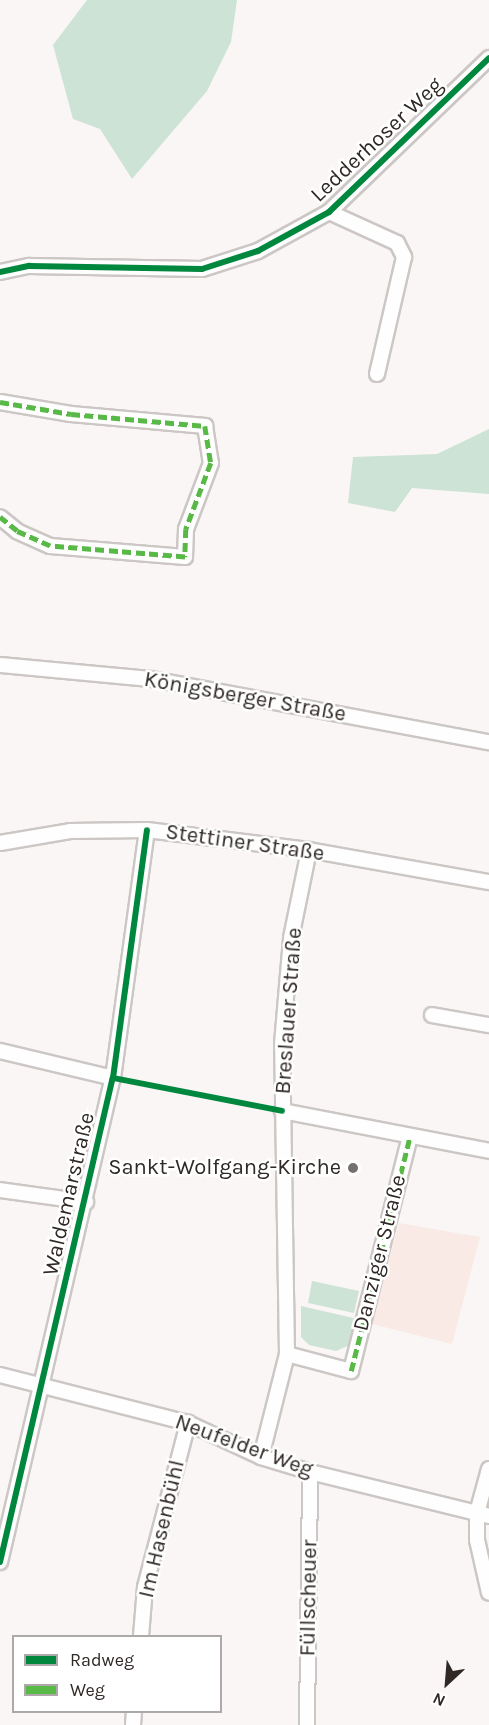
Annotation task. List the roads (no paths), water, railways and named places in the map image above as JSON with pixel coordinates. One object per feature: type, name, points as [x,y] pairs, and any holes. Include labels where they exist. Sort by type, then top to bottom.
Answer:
[{"type":"street","name":"Ledderhoser Weg","points":[[0,272],[29,266],[202,268],[258,251],[329,212],[489,58]]},
{"type":"street","points":[[329,212],[397,243],[404,257],[377,374]]},
{"type":"street","points":[[0,402],[70,414],[205,426],[211,463],[186,529],[185,557],[50,546],[17,531],[0,517]]},
{"type":"street","name":"Königsberger Straße","points":[[0,665],[151,679],[489,742]]},
{"type":"street","name":"Stettiner Straße","points":[[0,843],[70,831],[147,830],[309,850],[489,882]]},
{"type":"street","name":"Waldemarstraße","points":[[0,1562],[3,1542],[44,1383],[113,1078],[147,830]]},
{"type":"street","name":"Breslauer Straße","points":[[261,1457],[287,1354],[282,1044],[289,961],[309,850]]},
{"type":"street","points":[[432,1015],[489,1025]]},
{"type":"street","points":[[0,1051],[113,1078]]},
{"type":"street","points":[[282,1111],[489,1151]]},
{"type":"street","name":"Danziger Straße","points":[[287,1354],[351,1371],[410,1136]]},
{"type":"street","points":[[0,1190],[86,1202]]},
{"type":"street","name":"Neufelder Weg","points":[[0,1375],[44,1383],[188,1423],[261,1457],[310,1472],[483,1514]]},
{"type":"street","name":"Im Hasenbühl","points":[[141,1635],[145,1587],[188,1423]]},
{"type":"street","points":[[489,1469],[477,1540],[489,1593]]},
{"type":"street","name":"Füllscheuer","points":[[307,1725],[310,1472]]},
{"type":"place","name":"Sankt-Wolfgang-Kirche","points":[[353,1168]]}]
